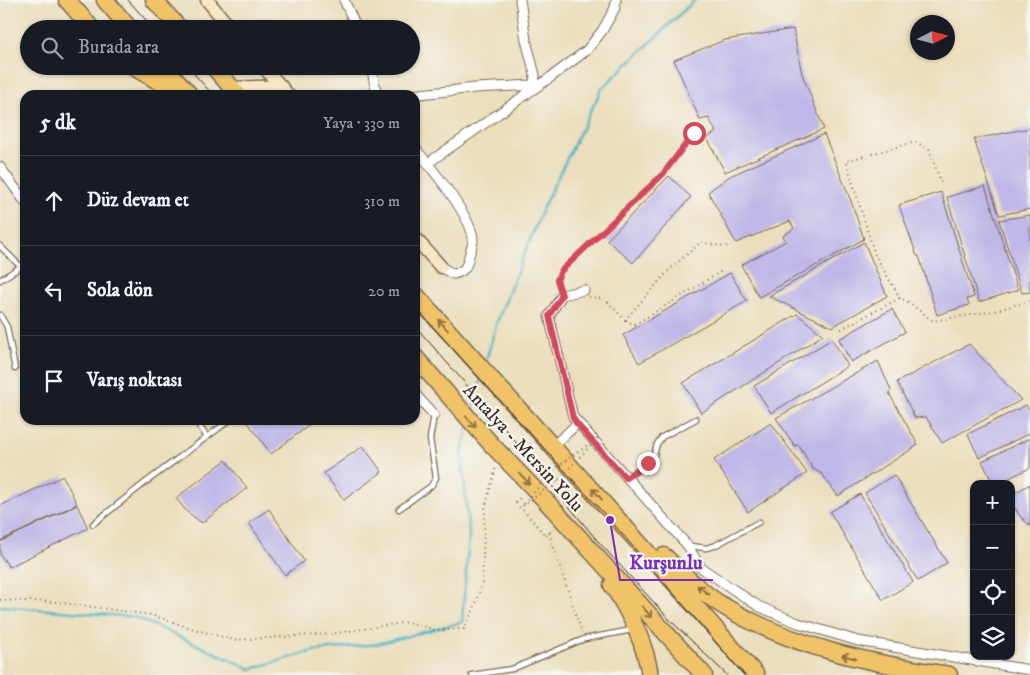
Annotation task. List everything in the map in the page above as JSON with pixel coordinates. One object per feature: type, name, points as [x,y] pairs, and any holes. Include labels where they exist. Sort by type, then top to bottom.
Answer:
[{"type":"highway","points":[[67,0],[84,20]]},
{"type":"highway","points":[[105,0],[122,20]]},
{"type":"highway","points":[[154,0],[172,20]]},
{"type":"highway","points":[[146,75],[173,90]]},
{"type":"highway","points":[[172,75],[186,90]]},
{"type":"highway","points":[[221,75],[233,90]]},
{"type":"highway","name":"Antalya - Mersin Yolu","points":[[420,300],[613,512],[756,675]]},
{"type":"highway","name":"Antalya - Mersin Yolu","points":[[420,363],[495,448],[580,538],[704,675]]},
{"type":"highway","points":[[613,512],[724,607],[773,631],[846,657],[949,675]]},
{"type":"highway","points":[[580,538],[622,599],[640,638],[650,675]]},
{"type":"street","points":[[207,0],[224,20]]},
{"type":"street","points":[[344,0],[353,20]]},
{"type":"street","points":[[520,0],[526,40],[533,62],[534,87]]},
{"type":"street","points":[[428,163],[587,50],[602,31],[615,8],[616,0]]},
{"type":"street","points":[[272,75],[284,90]]},
{"type":"street","points":[[373,75],[376,90]]},
{"type":"street","points":[[152,79],[160,90]]},
{"type":"street","points":[[420,94],[475,88],[534,87]]},
{"type":"street","points":[[420,154],[469,222],[473,240],[467,265],[462,272],[453,274],[441,267],[420,244]]},
{"type":"street","points":[[0,167],[20,195]]},
{"type":"street","points":[[584,290],[562,295],[549,316],[573,418],[688,546],[700,567],[758,606],[798,624],[858,641],[1030,670]]},
{"type":"street","points":[[420,400],[434,415]]},
{"type":"street","points":[[553,446],[577,424]]},
{"type":"lane","points":[[0,246],[20,263]]},
{"type":"lane","points":[[0,280],[20,267]]},
{"type":"lane","points":[[0,315],[7,327],[15,369]]},
{"type":"lane","points":[[399,509],[431,486],[436,478],[430,439],[434,415]]},
{"type":"lane","points":[[626,478],[648,463],[662,437],[696,419]]},
{"type":"lane","points":[[198,425],[207,437]]},
{"type":"lane","points":[[93,524],[223,425]]},
{"type":"lane","points":[[688,546],[706,548],[714,546],[759,522]]},
{"type":"lane","points":[[472,675],[512,669],[584,639],[636,630]]},
{"type":"path","points":[[562,295],[557,280],[561,271],[663,174],[694,133]]},
{"type":"path","points":[[942,186],[929,149],[914,142],[846,161],[875,255],[900,298],[933,320],[994,311],[1030,301]]},
{"type":"path","points":[[625,320],[668,271],[701,242],[724,247],[731,245]]},
{"type":"path","points":[[584,290],[590,298],[605,298],[625,320],[634,325],[722,271]]},
{"type":"path","points":[[841,329],[900,298]]},
{"type":"path","points":[[594,434],[601,442]]},
{"type":"path","points":[[522,509],[557,480],[598,438]]},
{"type":"path","points":[[522,509],[554,469],[598,438]]},
{"type":"path","points":[[0,600],[57,602],[151,615],[234,640],[330,634],[408,622],[435,630],[464,629],[476,604],[482,583],[485,508],[495,448]]},
{"type":"path","points":[[557,480],[574,500]]},
{"type":"path","points":[[529,502],[522,496],[516,503],[546,536],[554,529]]},
{"type":"path","points":[[549,533],[584,639]]},
{"type":"building","points":[[793,29],[802,74],[824,129],[725,172],[707,138],[716,132],[709,118],[700,120],[674,60],[725,40]]},
{"type":"building","points":[[1030,128],[1030,209],[999,215],[974,139]]},
{"type":"building","points":[[824,134],[864,239],[759,297],[741,265],[786,241],[783,236],[794,228],[790,221],[736,243],[708,192],[730,176]]},
{"type":"building","points":[[669,176],[691,197],[633,263],[607,240]]},
{"type":"building","points":[[985,186],[1018,290],[979,302],[947,197]]},
{"type":"building","points":[[941,192],[974,297],[967,299],[969,305],[937,315],[919,256],[917,256],[899,205]]},
{"type":"building","points":[[1030,215],[1030,292],[1022,293],[999,220]]},
{"type":"building","points":[[864,242],[887,296],[832,327],[769,296]]},
{"type":"building","points":[[730,273],[747,301],[639,363],[623,335]]},
{"type":"building","points":[[892,309],[905,332],[851,362],[839,339]]},
{"type":"building","points":[[797,314],[823,335],[701,413],[683,383]]},
{"type":"building","points":[[832,339],[848,366],[771,413],[754,386]]},
{"type":"building","points":[[969,344],[1021,400],[942,443],[926,417],[915,418],[897,382]]},
{"type":"building","points":[[878,361],[891,390],[889,393],[918,445],[838,496],[822,474],[813,469],[798,444],[795,446],[776,418]]},
{"type":"building","points":[[1026,405],[1030,412],[1030,433],[979,458],[968,434]]},
{"type":"building","points":[[771,423],[807,473],[748,512],[714,460]]},
{"type":"building","points":[[250,425],[309,425],[271,454]]},
{"type":"building","points":[[1030,438],[1030,468],[1005,480],[991,480],[982,461]]},
{"type":"building","points":[[363,446],[382,472],[344,500],[324,473]]},
{"type":"building","points":[[226,460],[247,488],[202,523],[186,511],[176,498]]},
{"type":"building","points":[[894,475],[947,563],[918,581],[865,493]]},
{"type":"building","points":[[63,476],[77,504],[0,541],[0,506]]},
{"type":"building","points":[[1030,484],[1030,526],[1015,508],[1015,493]]},
{"type":"building","points":[[860,494],[913,582],[883,600],[830,512]]},
{"type":"building","points":[[77,505],[88,528],[9,567],[0,554],[0,542]]},
{"type":"building","points":[[269,509],[304,561],[285,575],[249,523]]},
{"type":"waterway","points":[[485,364],[497,322],[544,205],[602,88],[695,0]]},
{"type":"waterway","points":[[472,412],[482,376]]},
{"type":"waterway","points":[[0,606],[135,617],[251,669],[313,651],[377,644],[462,622],[469,536],[462,452],[468,427]]},
{"type":"tram line","points":[[128,0],[146,20]]},
{"type":"tram line","points":[[195,75],[209,90]]},
{"type":"tram line","points":[[420,313],[610,520],[744,675]]},
{"type":"tram line","points":[[420,332],[499,422],[596,539],[670,620],[727,675]]},
{"type":"place","name":"Kurşunlu","points":[[610,520]]},
{"type":"route","points":[[648,463],[626,478],[577,424],[573,418],[549,316],[562,295],[557,280],[561,271],[663,174],[694,133]]}]
